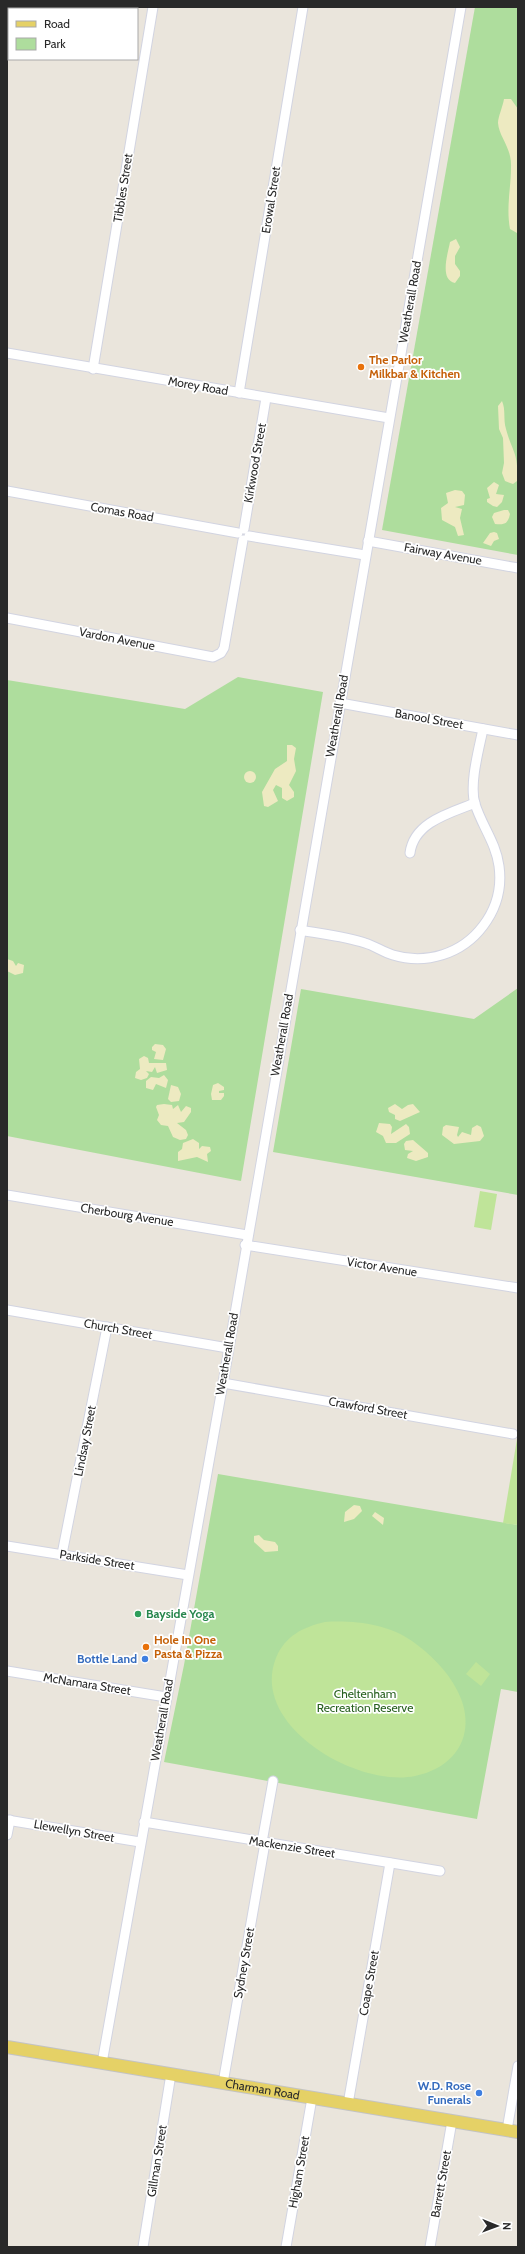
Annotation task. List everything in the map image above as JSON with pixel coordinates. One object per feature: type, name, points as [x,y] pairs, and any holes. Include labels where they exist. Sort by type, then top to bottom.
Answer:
[{"type":"main road","name":"Charman Road","points":[[7,2047],[513,2131]]},
{"type":"street","name":"Tibbles Street","points":[[93,368],[153,7]]},
{"type":"street","name":"Erowal Street","points":[[239,393],[303,7]]},
{"type":"street","name":"Weatherall Road","points":[[102,2063],[140,1842],[223,1383],[245,1245],[461,7]]},
{"type":"street","name":"Morey Road","points":[[7,353],[389,418]]},
{"type":"street","name":"Kirkwood Street","points":[[224,648],[266,398]]},
{"type":"street","name":"Comas Road","points":[[7,491],[244,535],[365,554]]},
{"type":"street","name":"Fairway Avenue","points":[[368,541],[518,568]]},
{"type":"street","name":"Vardon Avenue","points":[[7,618],[213,657],[221,654],[224,648]]},
{"type":"street","name":"Banool Street","points":[[340,703],[518,735]]},
{"type":"street","points":[[300,930],[365,942],[386,952],[408,958],[439,956],[454,950],[467,942],[479,931],[490,915],[496,900],[499,883],[499,866],[494,847],[475,803],[474,781],[483,729]]},
{"type":"street","points":[[410,853],[414,838],[421,829],[436,820],[475,803]]},
{"type":"street","name":"Cherbourg Avenue","points":[[7,1196],[247,1235]]},
{"type":"street","name":"Victor Avenue","points":[[245,1245],[518,1288]]},
{"type":"street","name":"Church Street","points":[[7,1310],[228,1348]]},
{"type":"street","name":"Lindsay Street","points":[[62,1554],[107,1327]]},
{"type":"street","name":"Crawford Street","points":[[223,1383],[513,1434]]},
{"type":"street","name":"Parkside Street","points":[[7,1546],[188,1575]]},
{"type":"street","name":"McNamara Street","points":[[7,1671],[166,1696]]},
{"type":"street","name":"Sydney Street","points":[[223,2083],[273,1782]]},
{"type":"street","points":[[7,1835],[8,1820]]},
{"type":"street","name":"Llewellyn Street","points":[[8,1820],[140,1842]]},
{"type":"street","name":"Mackenzie Street","points":[[144,1822],[440,1871]]},
{"type":"street","name":"Coape Street","points":[[348,2104],[390,1863]]},
{"type":"street","points":[[513,2131],[518,2066]]},
{"type":"street","name":"Gillman Street","points":[[143,2247],[171,2074]]},
{"type":"street","name":"Higham Street","points":[[286,2247],[312,2098]]},
{"type":"street","name":"Barrett Street","points":[[430,2247],[452,2121]]},
{"type":"green space","points":[[475,7],[518,7],[518,555],[382,530]]},
{"type":"green space","points":[[238,677],[323,692],[241,1181],[7,1136],[7,680],[185,709]]},
{"type":"green space","points":[[518,988],[518,1195],[273,1152],[301,989],[474,1019]]},
{"type":"green space","points":[[480,1191],[497,1194],[491,1230],[474,1227]]},
{"type":"green space","points":[[518,1433],[518,1525],[503,1523]]},
{"type":"green space","name":"Cheltenham Recreation Reserve","points":[[218,1474],[518,1525],[518,1692],[501,1689],[477,1819],[164,1762],[184,1665]]},
{"type":"green space","points":[[325,1622],[370,1624],[403,1635],[432,1657],[443,1669],[457,1690],[463,1705],[465,1732],[460,1745],[453,1755],[443,1764],[430,1771],[415,1776],[391,1777],[365,1772],[338,1762],[314,1747],[293,1728],[278,1706],[272,1683],[276,1658],[284,1644],[290,1638],[302,1630]]},
{"type":"green space","points":[[476,1662],[490,1674],[481,1686],[466,1674]]},
{"type":"sand","points":[[504,99],[511,99],[518,109],[517,233],[510,229],[509,221],[511,175],[510,154],[498,123]]},
{"type":"sand","points":[[456,239],[460,247],[455,256],[455,264],[460,271],[460,276],[455,283],[450,281],[447,277],[446,259],[450,242]]},
{"type":"sand","points":[[502,401],[506,429],[517,464],[517,481],[513,484],[505,481],[502,473],[504,463],[503,438],[499,429],[498,406]]},
{"type":"sand","points":[[494,482],[499,485],[496,494],[504,495],[502,502],[497,507],[487,502],[487,499],[490,498],[487,488]]},
{"type":"sand","points":[[455,490],[462,491],[465,495],[464,505],[455,507],[462,509],[460,518],[464,535],[458,536],[455,527],[442,520],[441,508],[448,503],[446,493]]},
{"type":"sand","points":[[508,510],[510,514],[507,522],[503,524],[495,524],[492,517],[494,513]]},
{"type":"sand","points":[[490,533],[497,533],[499,539],[494,541],[491,546],[483,543]]},
{"type":"sand","points":[[287,745],[292,745],[296,748],[294,759],[296,771],[289,785],[294,792],[294,797],[287,801],[282,798],[282,788],[276,785],[273,790],[278,801],[268,807],[264,806],[262,792],[275,769],[287,761]]},
{"type":"sand","points":[[252,771],[255,772],[255,782],[248,783],[245,782],[244,775],[245,772]]},
{"type":"sand","points":[[7,959],[13,961],[16,966],[18,963],[24,965],[23,973],[15,975],[7,971]]},
{"type":"sand","points":[[155,1044],[163,1045],[166,1049],[163,1060],[154,1059],[156,1052],[152,1050],[152,1047]]},
{"type":"sand","points":[[144,1056],[148,1058],[149,1063],[166,1063],[167,1070],[157,1073],[155,1067],[152,1072],[146,1071],[149,1074],[147,1078],[141,1080],[135,1078],[136,1072],[140,1069],[139,1059]]},
{"type":"sand","points":[[164,1075],[168,1080],[166,1088],[156,1084],[153,1090],[146,1088],[146,1081],[151,1077],[159,1078]]},
{"type":"sand","points":[[218,1083],[224,1087],[224,1090],[219,1091],[219,1093],[224,1093],[224,1096],[221,1100],[212,1100],[211,1094],[213,1085]]},
{"type":"sand","points":[[171,1085],[178,1087],[181,1094],[179,1101],[171,1102],[168,1099]]},
{"type":"sand","points":[[395,1104],[402,1109],[413,1104],[420,1112],[400,1121],[395,1119],[395,1115],[389,1112],[388,1108]]},
{"type":"sand","points":[[157,1105],[172,1105],[173,1109],[178,1105],[181,1112],[186,1106],[191,1108],[191,1112],[184,1122],[177,1123],[186,1130],[188,1135],[186,1139],[180,1140],[173,1137],[168,1126],[161,1125],[157,1120],[159,1115],[156,1107]]},
{"type":"sand","points":[[379,1123],[390,1124],[392,1127],[391,1134],[406,1124],[409,1127],[410,1134],[396,1143],[386,1143],[383,1136],[376,1132]]},
{"type":"sand","points":[[446,1125],[459,1127],[458,1137],[462,1132],[471,1135],[472,1128],[477,1125],[481,1127],[484,1136],[480,1141],[454,1144],[442,1135],[443,1127]]},
{"type":"sand","points":[[193,1139],[199,1143],[199,1149],[202,1146],[210,1147],[211,1151],[207,1154],[208,1162],[197,1157],[178,1161],[178,1152],[182,1149],[183,1143]]},
{"type":"sand","points":[[413,1140],[428,1153],[428,1157],[416,1161],[407,1158],[408,1154],[413,1151],[405,1150],[404,1144],[406,1141]]},
{"type":"sand","points":[[354,1505],[360,1506],[362,1511],[354,1519],[344,1522],[345,1512]]},
{"type":"sand","points":[[375,1512],[384,1518],[383,1525],[372,1516]]},
{"type":"sand","points":[[259,1535],[264,1540],[275,1542],[278,1546],[278,1551],[265,1552],[254,1542],[254,1536]]},
{"type":"place","name":"The Parlor Milkbar & Kitchen","points":[[361,367]]},
{"type":"place","name":"Bayside Yoga","points":[[138,1614]]},
{"type":"place","name":"Hole In One Pasta & Pizza","points":[[146,1647]]},
{"type":"place","name":"Bottle Land","points":[[145,1659]]},
{"type":"place","name":"W.D. Rose Funerals","points":[[479,2093]]}]
